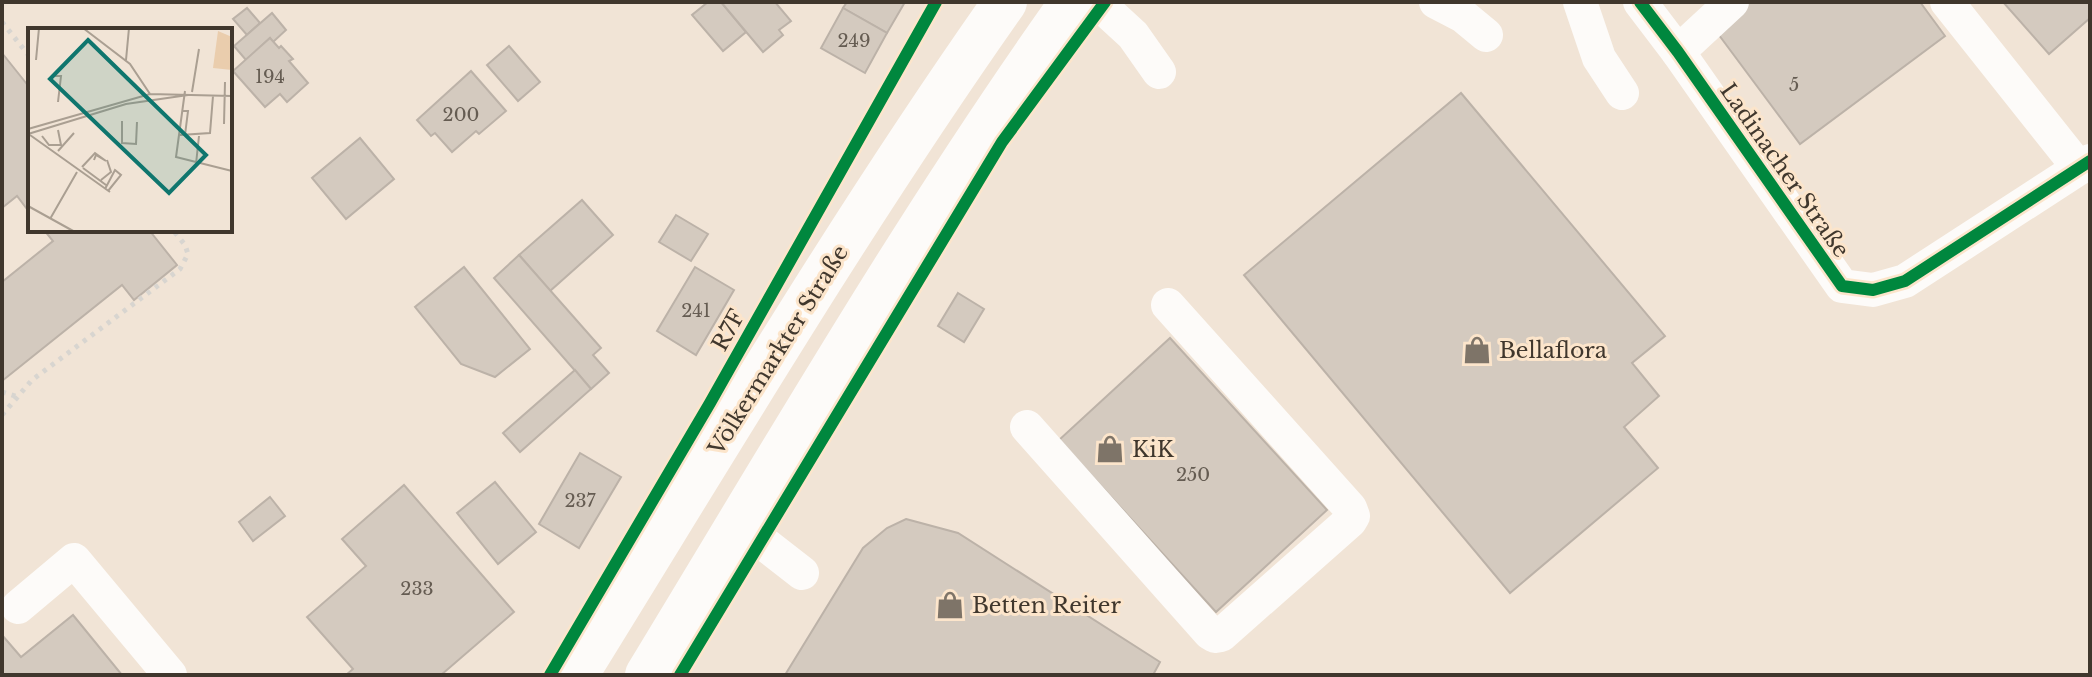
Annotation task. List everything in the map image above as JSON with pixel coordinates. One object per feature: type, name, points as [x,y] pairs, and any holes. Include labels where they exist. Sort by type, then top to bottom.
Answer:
[{"type":"main road","name":"Völkermarkter Straße","points":[[576,675],[867,209],[1005,2]]},
{"type":"main road","points":[[647,675],[911,241],[1011,88],[1072,2]]},
{"type":"main road","points":[[867,209],[911,241]]},
{"type":"main road","points":[[689,492],[739,524]]},
{"type":"street","points":[[1097,2],[1133,35],[1159,72]]},
{"type":"street","points":[[1436,2],[1463,16],[1486,35]]},
{"type":"street","points":[[1580,2],[1599,58],[1622,93]]},
{"type":"street","name":"Ladinacher Straße","points":[[1640,2],[1842,286],[1873,290],[1905,281],[2085,165]]},
{"type":"street","points":[[1947,2],[2085,165]]},
{"type":"street","points":[[1678,52],[1723,5]]},
{"type":"street","points":[[1027,427],[1210,633],[1221,635],[1353,516],[1350,508],[1168,305]]},
{"type":"street","points":[[739,524],[802,573]]},
{"type":"street","points":[[18,607],[74,560],[170,675]]},
{"type":"path","points":[[2,22],[28,54]]},
{"type":"path","points":[[2,415],[32,380],[180,269],[188,254],[175,232]]},
{"type":"path","points":[[2,392],[18,397]]},
{"type":"building","points":[[708,2],[721,2],[746,32],[723,51],[692,15]]},
{"type":"building","points":[[721,2],[775,2],[791,21],[779,30],[783,35],[763,52]]},
{"type":"building","points":[[847,2],[905,2],[887,33],[843,8]]},
{"type":"building","points":[[1747,2],[1920,2],[1945,36],[1800,144],[1713,27]]},
{"type":"building","points":[[2003,2],[2090,2],[2090,18],[2049,54]]},
{"type":"building","points":[[247,8],[260,23],[247,35],[233,19]]},
{"type":"building","points":[[843,8],[887,33],[865,73],[821,48]]},
{"type":"building","points":[[272,13],[286,30],[273,42],[270,38],[246,60],[234,46]]},
{"type":"building","points":[[270,38],[293,59],[289,61],[308,83],[287,102],[280,94],[265,107],[233,71]]},
{"type":"building","points":[[509,46],[540,82],[518,101],[487,65]]},
{"type":"building","points":[[2,53],[28,86],[28,210],[17,196],[2,208]]},
{"type":"building","points":[[471,71],[506,111],[452,152],[435,133],[431,136],[417,120]]},
{"type":"building","name":"Bellaflora","points":[[1461,93],[1665,336],[1632,363],[1659,396],[1624,427],[1658,468],[1510,593],[1244,275]]},
{"type":"building","points":[[360,138],[394,179],[346,219],[312,178]]},
{"type":"building","points":[[582,200],[613,235],[550,291],[519,255]]},
{"type":"building","points":[[676,215],[708,234],[691,261],[659,242]]},
{"type":"building","points":[[46,232],[151,232],[177,265],[134,300],[122,285],[2,381],[2,282],[53,241]]},
{"type":"building","points":[[519,255],[601,348],[593,355],[609,373],[591,389],[494,278]]},
{"type":"building","points":[[464,267],[530,349],[495,377],[461,364],[415,307]]},
{"type":"building","points":[[695,267],[734,290],[696,355],[657,331]]},
{"type":"building","points":[[958,293],[984,309],[964,342],[938,326]]},
{"type":"building","points":[[1170,338],[1327,510],[1216,612],[1059,440]]},
{"type":"building","points":[[575,370],[591,389],[520,452],[503,433]]},
{"type":"building","points":[[580,453],[621,477],[579,548],[539,524]]},
{"type":"building","points":[[495,482],[536,532],[498,564],[457,513]]},
{"type":"building","points":[[404,485],[514,612],[441,675],[346,675],[353,669],[307,617],[366,566],[342,539]]},
{"type":"building","points":[[270,497],[285,516],[253,541],[239,522]]},
{"type":"building","name":"Betten Reiter","points":[[906,519],[958,533],[1160,662],[1153,675],[785,675],[863,548],[887,528]]},
{"type":"building","points":[[73,615],[122,675],[2,675],[2,635],[21,657]]},
{"type":"cycle path","name":"R7F","points":[[550,675],[710,403],[936,2]]},
{"type":"cycle path","points":[[680,675],[1002,142],[1105,2]]},
{"type":"cycle path","points":[[1640,2],[1842,286],[1873,290],[1905,281],[2090,161]]},
{"type":"place","name":"Bellaflora","points":[[1477,350]]},
{"type":"place","name":"KiK","points":[[1110,449]]},
{"type":"place","name":"Betten Reiter","points":[[950,605]]}]
